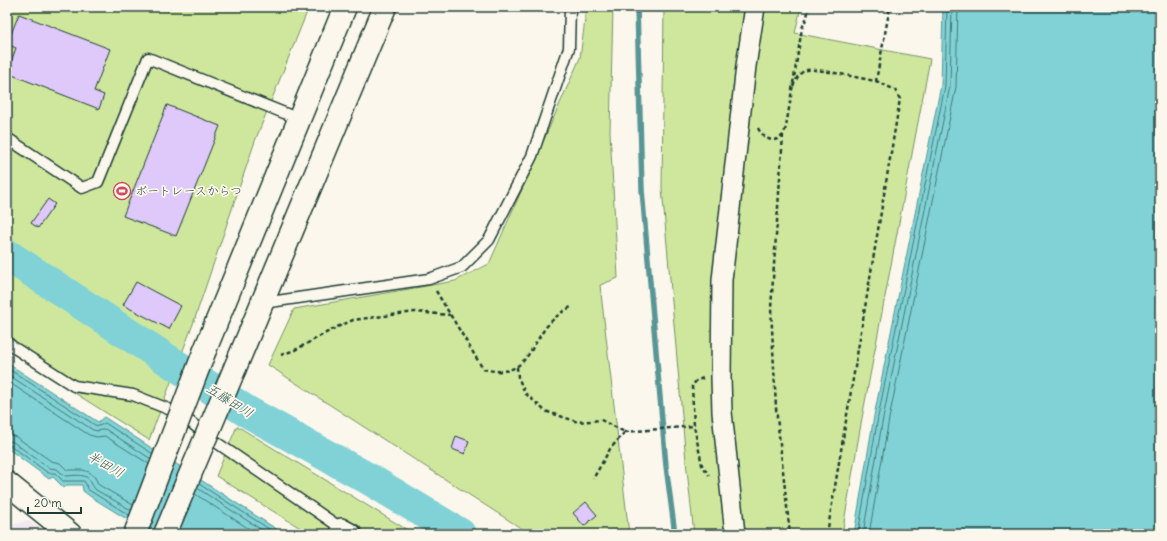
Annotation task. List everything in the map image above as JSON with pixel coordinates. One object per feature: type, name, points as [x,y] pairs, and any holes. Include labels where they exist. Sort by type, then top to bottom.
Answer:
[{"type":"street","points":[[135,534],[206,350],[345,7]]},
{"type":"street","points":[[165,534],[263,303],[385,7]]},
{"type":"street","points":[[735,534],[722,412],[722,280],[746,66],[755,7]]},
{"type":"street","points":[[7,482],[70,534]]},
{"type":"lane","points":[[263,303],[429,279],[462,267],[489,240],[532,156],[569,48],[570,7]]},
{"type":"lane","points":[[7,138],[82,188],[98,182],[148,58],[299,119]]},
{"type":"lane","points":[[7,342],[74,386],[133,395],[181,414],[207,436],[346,531]]},
{"type":"path","points":[[790,534],[776,408],[771,308],[783,135],[786,127],[802,28],[807,17],[809,7]]},
{"type":"path","points":[[876,82],[890,7]]},
{"type":"path","points":[[792,90],[798,76],[806,70],[817,70],[876,82],[895,90],[900,99],[827,534]]},
{"type":"path","points":[[757,125],[760,133],[765,138],[771,140],[783,135]]},
{"type":"path","points":[[429,279],[483,369],[496,372],[517,367],[523,362],[550,323],[558,314],[571,307]]},
{"type":"path","points":[[281,355],[295,350],[353,320],[415,312],[450,315]]},
{"type":"path","points":[[517,367],[518,377],[525,393],[545,411],[578,422],[601,420],[624,432],[694,426],[692,386],[696,381],[702,378],[721,376]]},
{"type":"path","points":[[593,479],[610,449],[624,432]]},
{"type":"shaded area","points":[[28,520],[45,534],[7,534],[7,527]]},
{"type":"green space","name":"ボートレースからつ","points":[[7,7],[309,7],[255,141],[193,324],[149,440],[13,354],[7,338]]},
{"type":"green space","points":[[584,7],[613,7],[610,132],[618,278],[600,285],[629,534],[530,534],[268,365],[294,309],[455,281],[489,264],[580,58],[585,20]]},
{"type":"green space","points":[[664,7],[801,7],[795,33],[930,59],[862,418],[842,534],[694,534],[686,461],[662,188]]},
{"type":"green space","points":[[237,426],[414,534],[310,534],[216,476]]},
{"type":"water","points":[[943,7],[1160,7],[1160,534],[854,534],[874,416],[941,85]]},
{"type":"water","name":"半田川","points":[[7,363],[98,422],[104,417],[284,534],[151,534],[91,497],[83,491],[82,485],[67,485],[64,488],[53,477],[49,479],[7,448]]},
{"type":"building","points":[[19,14],[110,49],[94,91],[104,95],[99,109],[7,73],[16,48],[7,44]]},
{"type":"building","points":[[167,105],[220,126],[176,236],[123,216]]},
{"type":"building","points":[[48,199],[55,204],[38,228],[31,223]]},
{"type":"building","points":[[136,282],[181,306],[169,329],[123,305]]},
{"type":"building","points":[[456,436],[469,441],[465,454],[452,449]]},
{"type":"building","points":[[586,502],[597,515],[584,526],[573,513]]},
{"type":"waterway","points":[[637,7],[642,190],[666,466],[675,534]]},
{"type":"waterway","name":"五藤田川","points":[[7,255],[246,411],[369,479],[460,534]]},
{"type":"place","name":"ボートレースからつ","points":[[122,191]]}]
